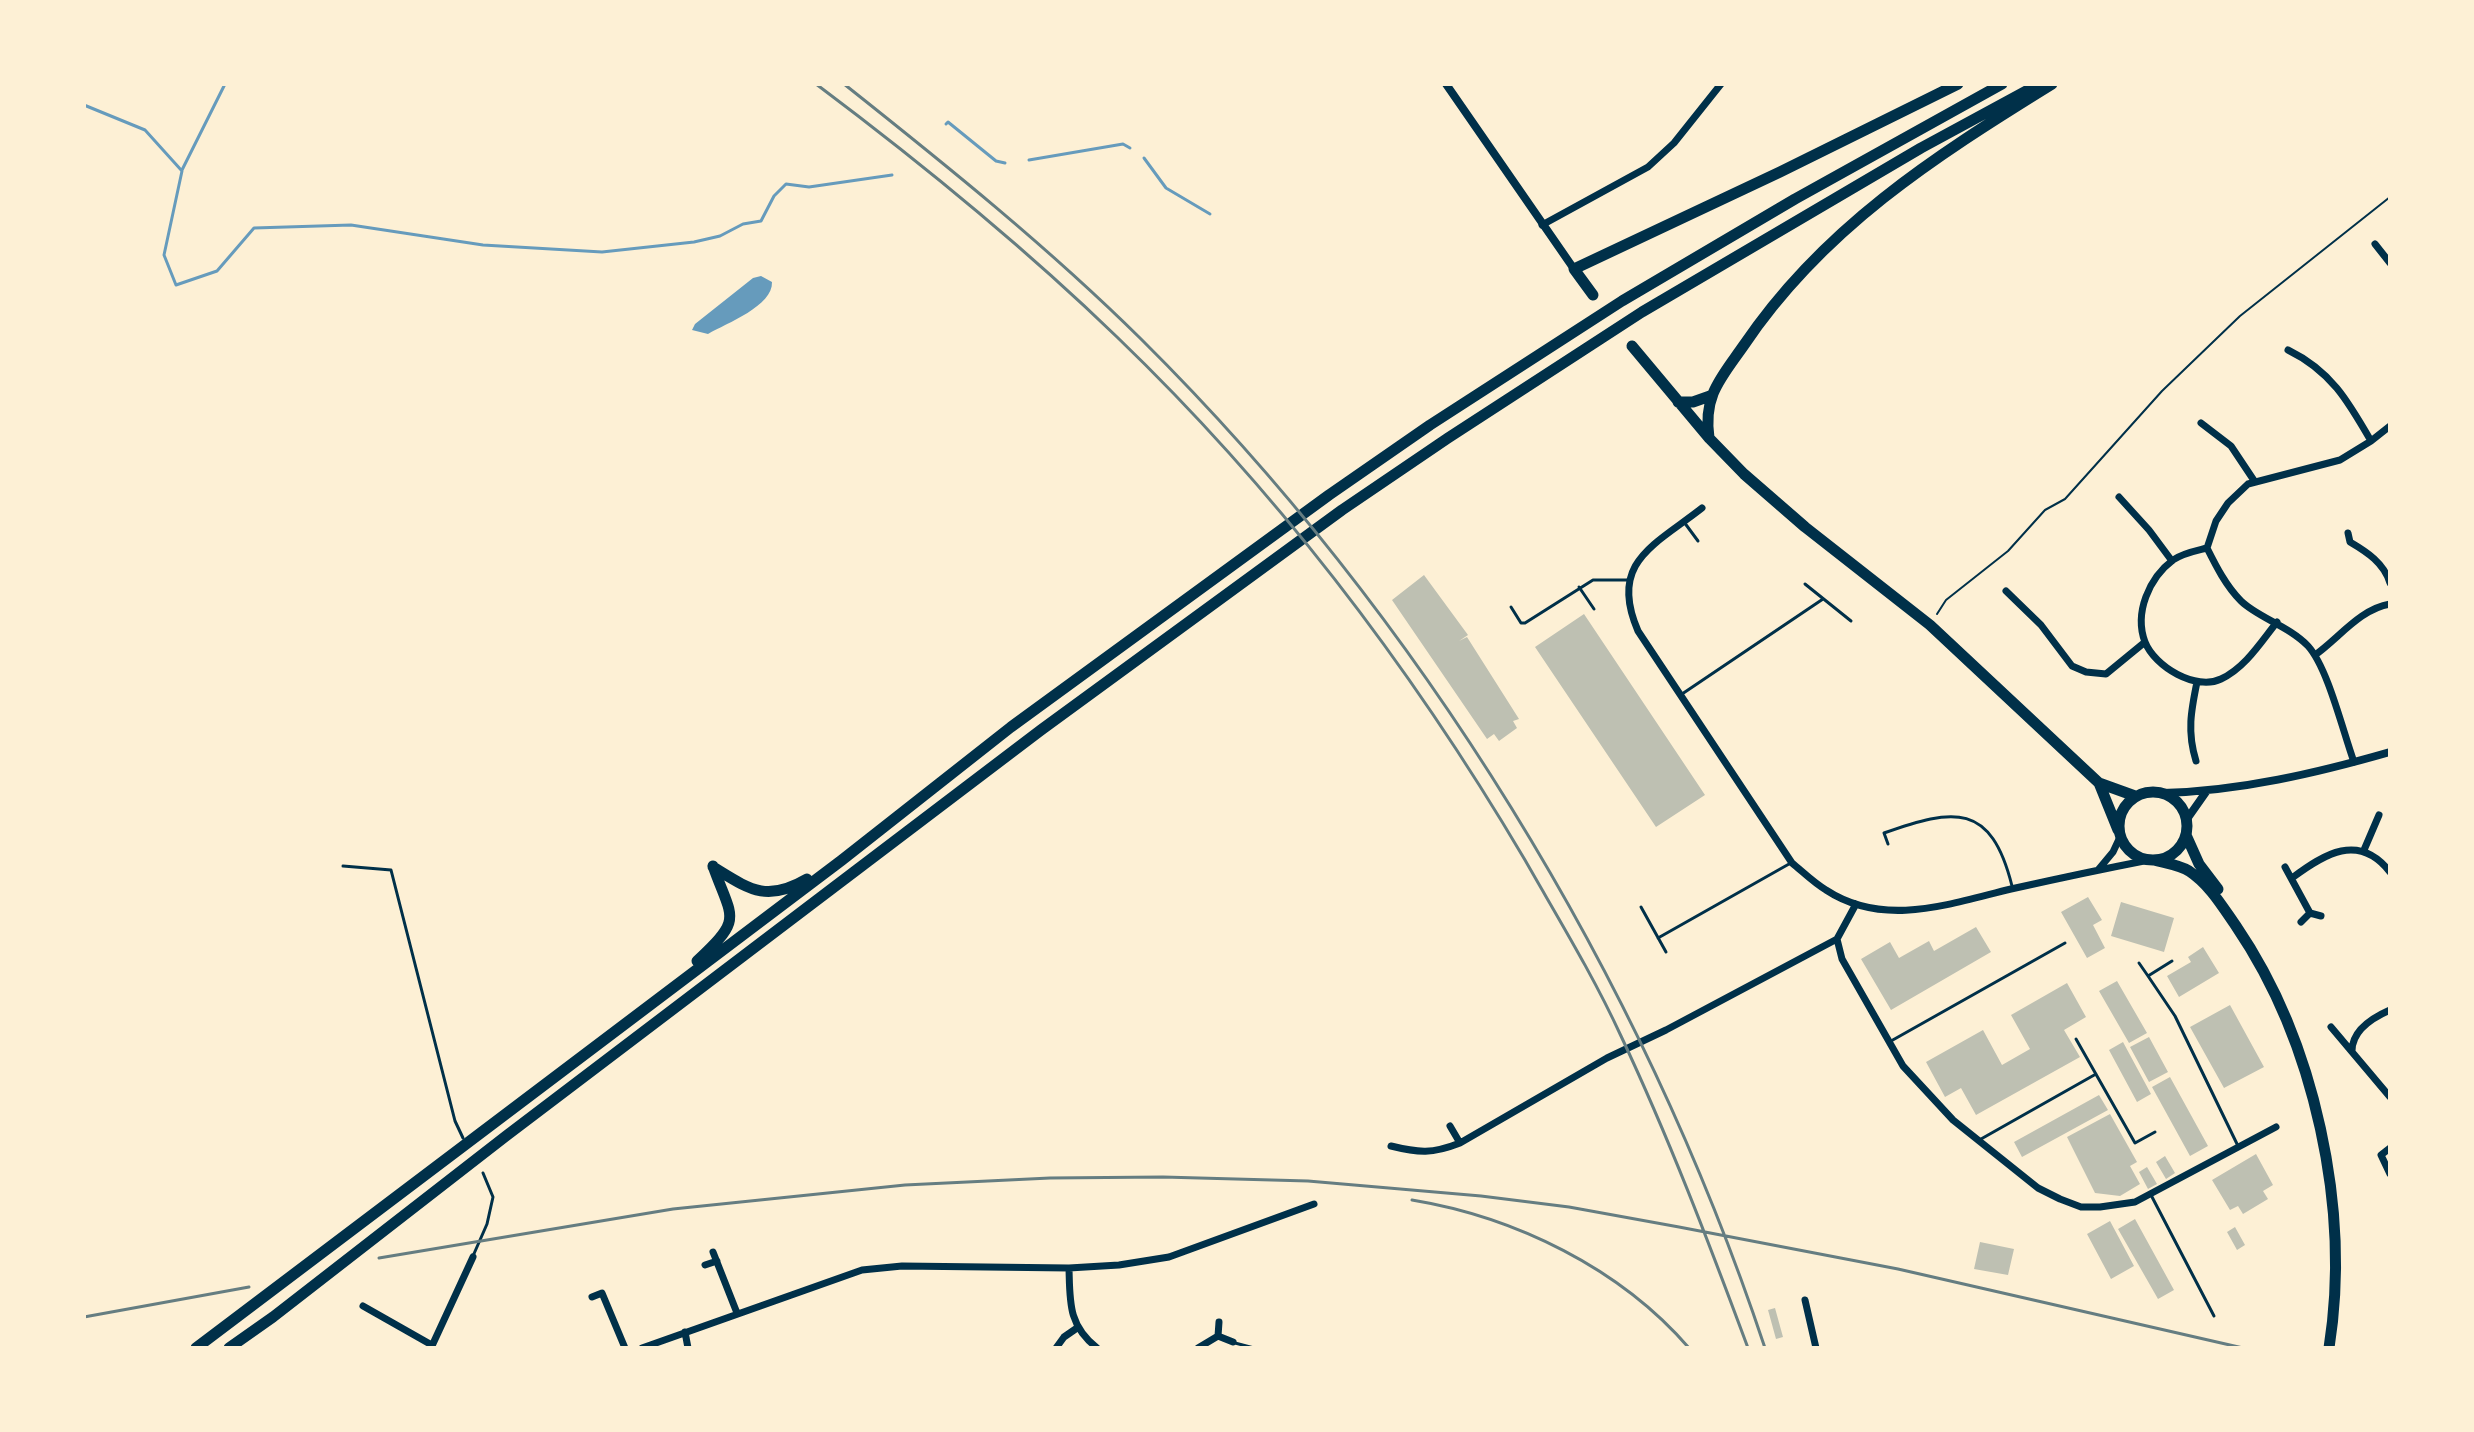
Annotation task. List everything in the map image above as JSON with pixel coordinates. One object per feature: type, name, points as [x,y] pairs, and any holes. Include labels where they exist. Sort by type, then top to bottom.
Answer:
[{"type":"highway","points":[[1593,295],[1574,269],[1958,84]]},
{"type":"highway","points":[[196,1348],[842,860],[1011,727],[1329,495],[1430,425],[1622,301],[1795,199],[2002,84]]},
{"type":"highway","points":[[229,1348],[1041,730],[1342,510],[1642,312],[1921,148],[2039,84]]},
{"type":"highway","points":[[1709,438],[1710,396],[1759,323],[1792,282],[1851,222],[1928,163],[2052,84]]},
{"type":"highway","points":[[1632,346],[1709,438],[1744,474],[1805,527],[1930,625],[2099,783],[2135,796],[2163,793],[2179,803],[2187,819],[2186,835],[2199,864],[2221,892],[2293,1036],[2319,1126],[2328,1172],[2335,1250],[2329,1348]]},
{"type":"highway","points":[[1678,402],[1693,402],[1710,396]]},
{"type":"highway","points":[[2099,783],[2120,836],[2131,853],[2185,869],[2204,883],[2244,938]]},
{"type":"highway","points":[[2120,836],[2121,813],[2135,796]]},
{"type":"highway","points":[[2152,860],[2174,853],[2186,835]]},
{"type":"highway","points":[[654,1002],[717,943],[727,929],[732,915],[713,866],[743,886],[771,893],[796,885],[842,860]]},
{"type":"street","points":[[1446,84],[1574,269]]},
{"type":"street","points":[[1542,225],[1648,167],[1674,143],[1721,84]]},
{"type":"street","points":[[2375,244],[2390,263]]},
{"type":"street","points":[[2288,350],[2309,360],[2346,396],[2371,441]]},
{"type":"street","points":[[2201,423],[2231,446],[2255,482]]},
{"type":"street","points":[[2354,762],[2315,655],[2277,622],[2242,603],[2220,574],[2207,548],[2216,521],[2228,503],[2248,484],[2340,460],[2390,426]]},
{"type":"street","points":[[2119,497],[2172,561]]},
{"type":"street","points":[[1702,508],[1639,556],[1629,580],[1628,600],[1638,631],[1792,863],[1826,891],[1856,904],[1885,910],[1933,909],[2152,860]]},
{"type":"street","points":[[2340,547],[2349,538],[2370,554],[2388,575],[2390,583]]},
{"type":"street","points":[[2207,548],[2187,552],[2172,561],[2148,591],[2141,613],[2145,642],[2172,672],[2197,682],[2220,680],[2242,664],[2277,622]]},
{"type":"street","points":[[2006,591],[2041,625],[2072,666],[2086,672],[2106,674],[2145,642]]},
{"type":"street","points":[[2315,655],[2361,616],[2378,606],[2390,604]]},
{"type":"street","points":[[2196,761],[2189,739],[2189,716],[2197,682]]},
{"type":"street","points":[[2163,793],[2206,792],[2293,777],[2390,752]]},
{"type":"street","points":[[2187,819],[2206,792]]},
{"type":"street","points":[[2364,850],[2379,815]]},
{"type":"street","points":[[2374,830],[2384,832]]},
{"type":"street","points":[[2097,871],[2113,852],[2120,836]]},
{"type":"street","points":[[2292,878],[2315,861],[2351,849],[2364,850],[2390,872]]},
{"type":"street","points":[[2285,867],[2310,913],[2321,916]]},
{"type":"street","points":[[1391,1146],[1438,1152],[1460,1143],[1607,1058],[1837,939],[1856,904]]},
{"type":"street","points":[[2301,922],[2310,913]]},
{"type":"street","points":[[1837,939],[1842,959],[1889,1042],[1903,1066],[1922,1087],[1953,1120],[2038,1188],[2081,1207],[2121,1205],[2151,1195],[2276,1127]]},
{"type":"street","points":[[2352,1051],[2352,1043],[2369,1021],[2390,1010]]},
{"type":"street","points":[[2331,1027],[2390,1097]]},
{"type":"street","points":[[1450,1126],[1460,1143]]},
{"type":"street","points":[[2390,1148],[2381,1155],[2390,1174]]},
{"type":"street","points":[[642,1348],[862,1270],[902,1266],[1069,1268],[1119,1265],[1169,1257],[1314,1204]]},
{"type":"street","points":[[713,1252],[737,1313]]},
{"type":"street","points":[[363,1306],[431,1346],[473,1257]]},
{"type":"street","points":[[705,1265],[717,1261]]},
{"type":"street","points":[[1069,1268],[1071,1307],[1077,1328],[1097,1348]]},
{"type":"street","points":[[592,1297],[602,1293],[625,1348]]},
{"type":"street","points":[[1805,1300],[1816,1348]]},
{"type":"street","points":[[1218,1336],[1219,1322]]},
{"type":"street","points":[[1056,1348],[1064,1337],[1077,1328]]},
{"type":"street","points":[[685,1332],[688,1348]]},
{"type":"street","points":[[1218,1336],[1233,1342]]},
{"type":"street","points":[[1198,1348],[1218,1336]]},
{"type":"lane","points":[[1684,522],[1698,541]]},
{"type":"lane","points":[[1511,607],[1521,623],[1525,623],[1593,580],[1629,580]]},
{"type":"lane","points":[[1805,584],[1851,621]]},
{"type":"lane","points":[[1579,587],[1594,609]]},
{"type":"lane","points":[[1682,694],[1823,599]]},
{"type":"lane","points":[[1888,844],[1884,833],[1908,824],[1946,815],[1968,818],[1979,823],[1998,845],[2012,889]]},
{"type":"lane","points":[[1658,938],[1792,863]]},
{"type":"lane","points":[[343,866],[391,870],[455,1121],[463,1138]]},
{"type":"lane","points":[[1641,907],[1666,952]]},
{"type":"lane","points":[[1889,1042],[2065,943]]},
{"type":"lane","points":[[2148,976],[2172,961]]},
{"type":"lane","points":[[2139,963],[2175,1016],[2239,1147]]},
{"type":"lane","points":[[2076,1039],[2135,1143],[2155,1132]]},
{"type":"lane","points":[[1978,1140],[2096,1074]]},
{"type":"lane","points":[[473,1257],[487,1224],[493,1197],[483,1173]]},
{"type":"lane","points":[[2151,1195],[2214,1316]]},
{"type":"lane","points":[[1233,1342],[1254,1348]]},
{"type":"path","points":[[1930,625],[1946,600],[2008,551],[2045,510],[2065,499],[2162,391],[2240,316],[2390,197]]},
{"type":"water","points":[[761,276],[772,282],[765,299],[757,306],[708,334],[692,330],[695,324],[753,278]]},
{"type":"building","points":[[1424,575],[1468,635],[1459,641],[1467,637],[1519,719],[1513,721],[1517,728],[1499,741],[1494,734],[1487,739],[1392,600]]},
{"type":"building","points":[[1584,614],[1705,795],[1656,827],[1535,647]]},
{"type":"building","points":[[2088,897],[2102,920],[2093,925],[2105,948],[2087,958],[2061,912]]},
{"type":"building","points":[[2121,902],[2174,918],[2164,952],[2111,936]]},
{"type":"building","points":[[1976,927],[1991,952],[1891,1010],[1861,959],[1890,942],[1899,958],[1929,941],[1934,951]]},
{"type":"building","points":[[2203,947],[2219,973],[2179,997],[2167,976],[2191,962],[2188,957]]},
{"type":"building","points":[[2117,981],[2147,1033],[2129,1043],[2099,991]]},
{"type":"building","points":[[2067,983],[2086,1017],[2064,1030],[2080,1057],[1976,1115],[1961,1088],[1945,1097],[1926,1062],[1983,1030],[2002,1065],[2030,1049],[2011,1015]]},
{"type":"building","points":[[2230,1005],[2264,1067],[2224,1088],[2190,1027]]},
{"type":"building","points":[[2149,1037],[2168,1072],[2149,1082],[2130,1047]]},
{"type":"building","points":[[2123,1042],[2151,1094],[2137,1102],[2109,1050]]},
{"type":"building","points":[[2170,1077],[2208,1146],[2190,1156],[2152,1087]]},
{"type":"building","points":[[2099,1095],[2108,1110],[2022,1157],[2014,1142]]},
{"type":"building","points":[[2110,1114],[2137,1162],[2130,1166],[2140,1184],[2120,1196],[2095,1193],[2067,1137]]},
{"type":"building","points":[[2256,1154],[2273,1185],[2263,1191],[2268,1199],[2243,1214],[2238,1206],[2230,1210],[2212,1180]]},
{"type":"building","points":[[2165,1156],[2175,1173],[2166,1179],[2156,1162]]},
{"type":"building","points":[[2147,1167],[2157,1184],[2148,1189],[2139,1172]]},
{"type":"building","points":[[2135,1219],[2174,1290],[2158,1299],[2118,1229]]},
{"type":"building","points":[[2110,1221],[2134,1266],[2111,1279],[2087,1234]]},
{"type":"building","points":[[2235,1227],[2245,1245],[2237,1250],[2227,1232]]},
{"type":"building","points":[[1980,1242],[2014,1249],[2008,1275],[1974,1269]]},
{"type":"building","points":[[1775,1308],[1783,1337],[1776,1339],[1768,1310]]},
{"type":"waterway","points":[[182,170],[225,84]]},
{"type":"waterway","points":[[84,105],[145,130],[182,171],[164,255],[176,285],[217,271],[254,228],[351,225],[483,245],[602,252],[694,242],[720,236],[743,224],[761,221],[774,196],[786,184],[809,187],[892,175]]},
{"type":"waterway","points":[[946,124],[948,122],[996,161],[1005,163]]},
{"type":"waterway","points":[[1029,160],[1123,144],[1130,148]]},
{"type":"waterway","points":[[1144,158],[1166,188],[1210,214]]},
{"type":"railway","points":[[816,84],[970,206],[1117,337],[1232,457],[1339,585],[1389,651],[1482,789],[1599,991],[1672,1152],[1748,1348]]},
{"type":"railway","points":[[844,84],[1033,239],[1141,339],[1243,447],[1339,561],[1428,682],[1511,808],[1587,938],[1654,1072],[1714,1209],[1765,1348]]},
{"type":"railway","points":[[379,1258],[673,1209],[905,1185],[1050,1178],[1308,1181],[1569,1207],[1898,1269],[2243,1348]]},
{"type":"railway","points":[[1412,1200],[1489,1219],[1563,1250],[1631,1294],[1662,1319],[1689,1348]]},
{"type":"railway","points":[[84,1317],[249,1287]]}]
